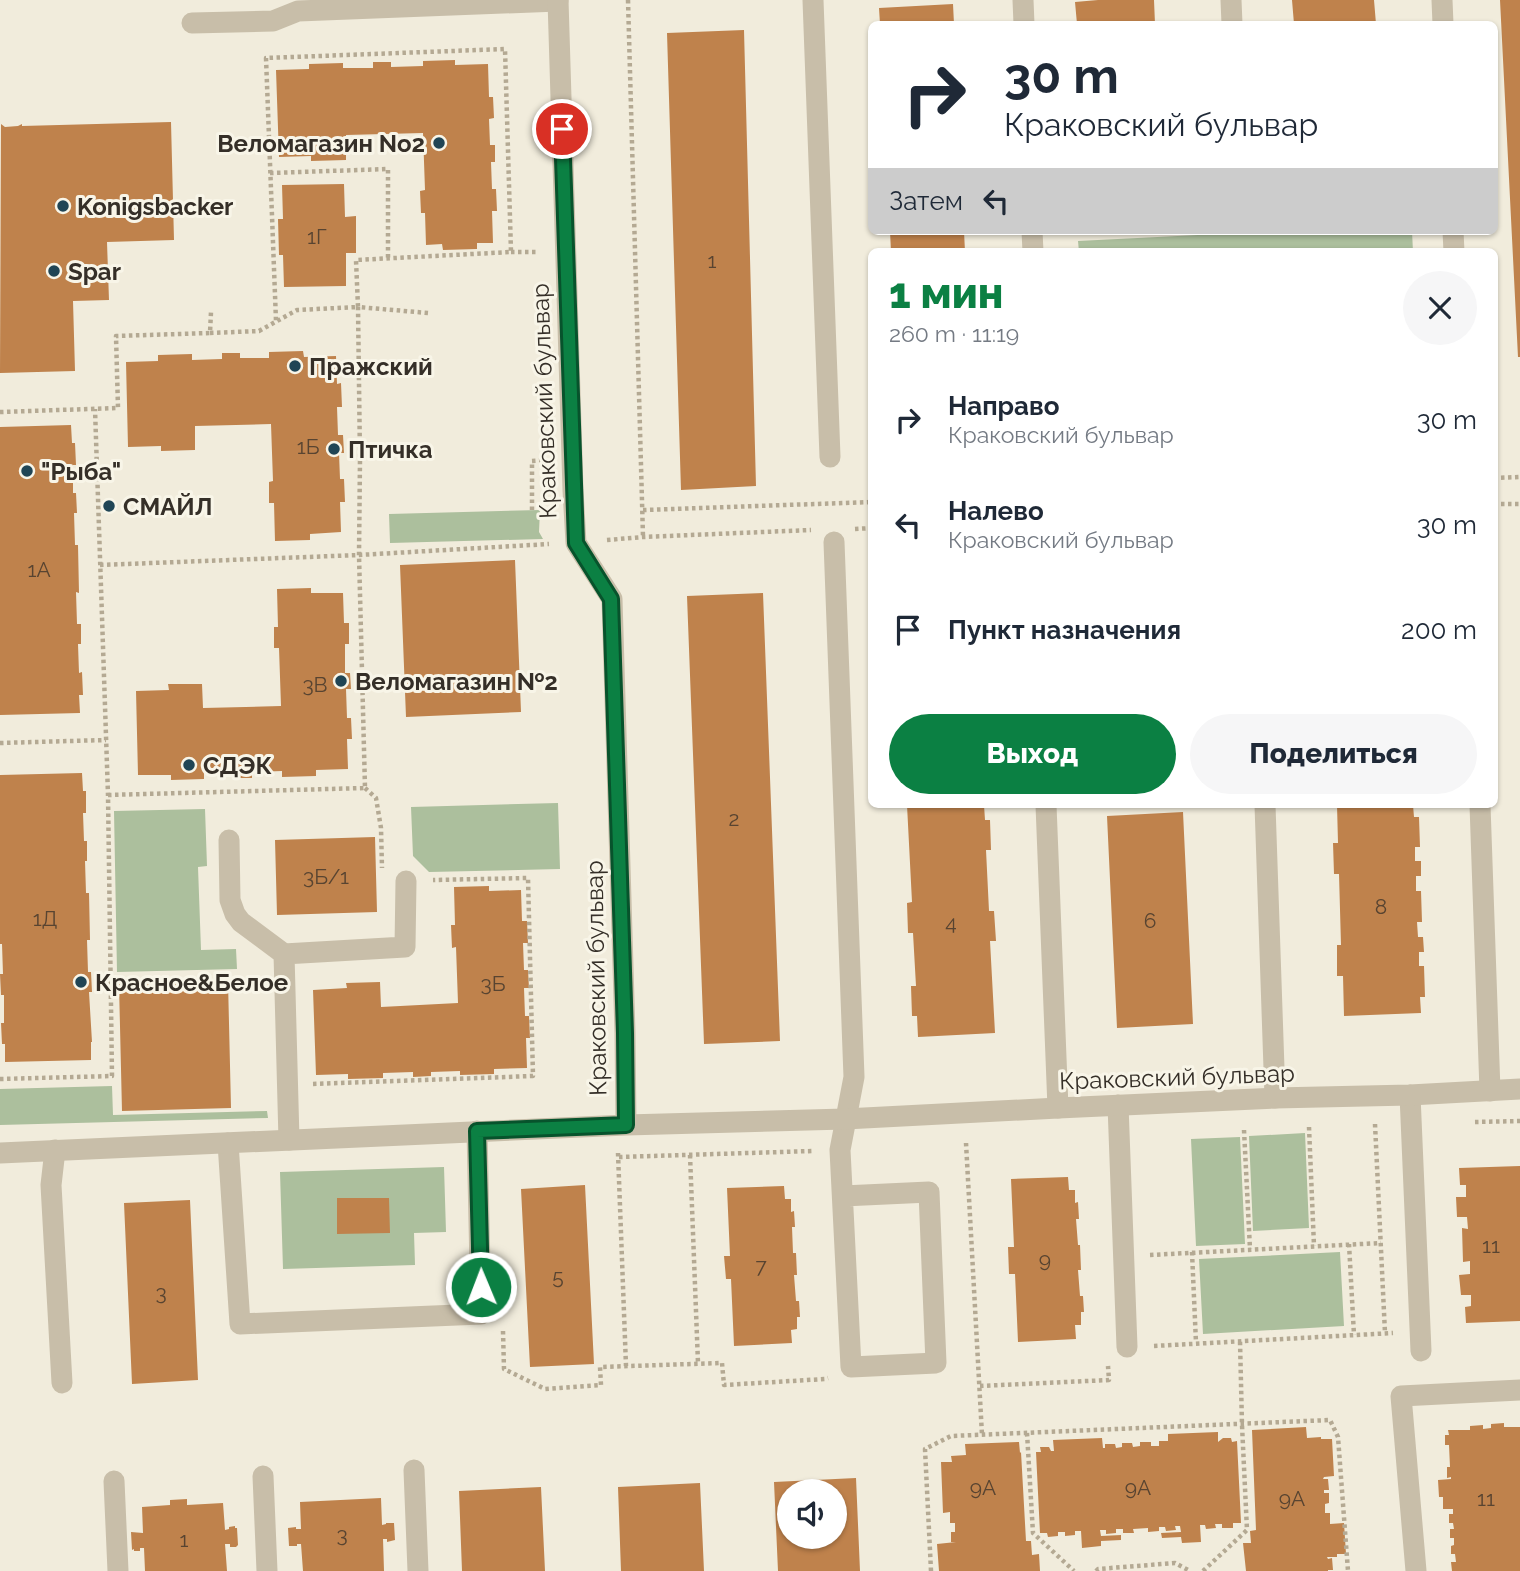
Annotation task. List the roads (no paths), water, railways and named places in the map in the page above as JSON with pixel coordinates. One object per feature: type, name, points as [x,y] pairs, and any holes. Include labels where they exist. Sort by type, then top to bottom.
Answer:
[{"type":"street","points":[[192,23],[273,21],[298,11],[558,0]]},
{"type":"street","name":"Краковский бульвар","points":[[558,0],[576,543],[611,599],[626,1125]]},
{"type":"street","points":[[813,0],[830,457]]},
{"type":"street","points":[[1023,0],[1024,21]]},
{"type":"street","points":[[1231,0],[1232,21]]},
{"type":"street","points":[[1442,0],[1443,21]]},
{"type":"street","points":[[832,534],[853,1077],[840,1150],[851,1367],[936,1363],[929,1192],[843,1196]]},
{"type":"street","points":[[1046,808],[1058,1108]]},
{"type":"street","points":[[1265,808],[1275,1098]]},
{"type":"street","points":[[1480,808],[1490,1091]]},
{"type":"street","points":[[229,840],[230,900],[234,914],[284,954],[405,947],[406,881]]},
{"type":"street","points":[[284,954],[289,1140]]},
{"type":"street","name":"Краковский бульвар","points":[[0,1153],[1520,1089]]},
{"type":"street","points":[[1410,1095],[1421,1341]]},
{"type":"street","points":[[1118,1105],[1127,1347]]},
{"type":"street","points":[[228,1143],[240,1324],[481,1314],[477,1131]]},
{"type":"street","points":[[55,1150],[51,1185],[62,1383]]},
{"type":"street","points":[[1416,1571],[1401,1396],[1520,1390]]},
{"type":"street","points":[[414,1470],[418,1571]]},
{"type":"street","points":[[264,1476],[267,1571]]},
{"type":"street","points":[[114,1481],[118,1571]]},
{"type":"place","name":"Веломагазин No2","points":[[439,143]]},
{"type":"place","name":"Konigsbacker","points":[[63,206]]},
{"type":"place","name":"Spar","points":[[54,271]]},
{"type":"place","name":"Пражский","points":[[295,366]]},
{"type":"place","name":"Птичка","points":[[334,449]]},
{"type":"place","name":"\"Рыба\"","points":[[27,471]]},
{"type":"place","name":"СМАЙЛ","points":[[109,506]]},
{"type":"place","name":"Веломагазин №2","points":[[341,681]]},
{"type":"place","name":"СДЭК","points":[[189,765]]},
{"type":"place","name":"Красное&Белое","points":[[81,982]]}]
